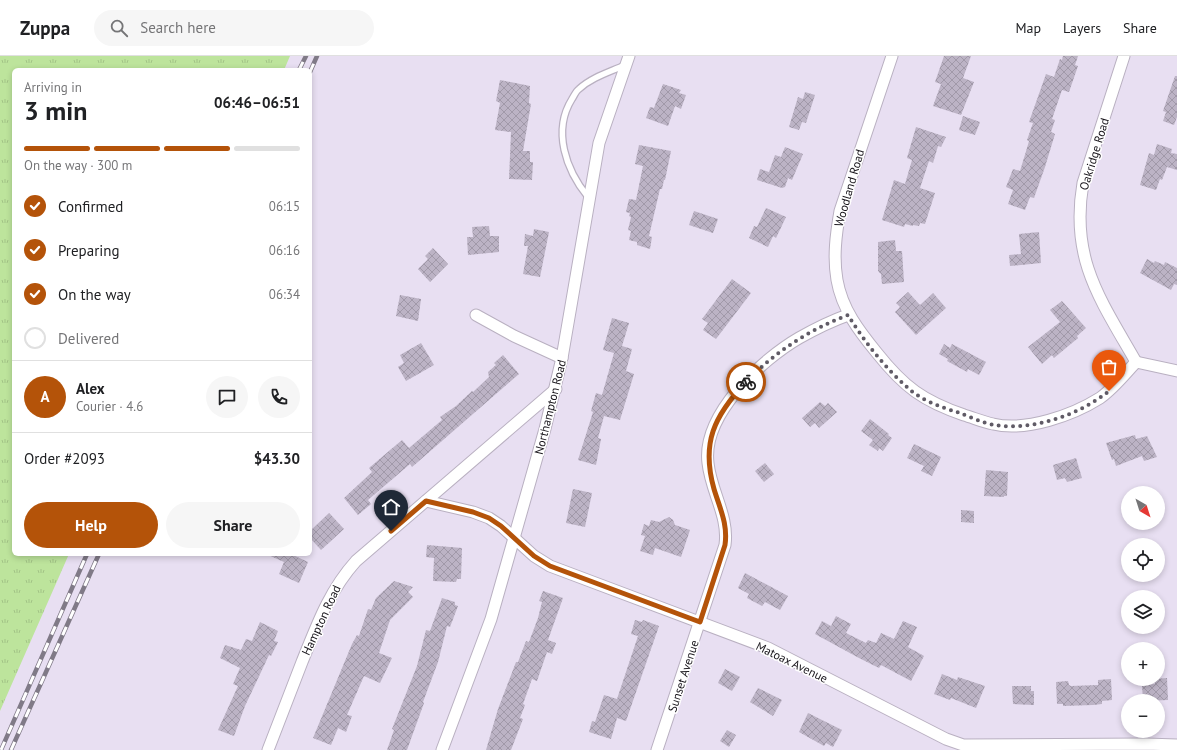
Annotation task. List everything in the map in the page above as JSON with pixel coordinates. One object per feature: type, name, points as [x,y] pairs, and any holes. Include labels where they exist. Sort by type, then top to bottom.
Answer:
[{"type":"street","name":"Woodland Road","points":[[892,56],[844,196],[836,236],[835,260],[837,280],[848,315],[856,328],[882,360],[908,388],[942,407],[994,425],[1019,426],[1038,423],[1061,417],[1082,408],[1101,397],[1116,384],[1136,362]]},
{"type":"street","name":"Oakridge Road","points":[[1124,56],[1083,183],[1080,200],[1079,228],[1082,250],[1088,272],[1098,296],[1136,362]]},
{"type":"street","name":"Northampton Road","points":[[442,750],[491,619],[556,390],[578,274],[599,143],[627,60]]},
{"type":"street","points":[[476,315],[514,336],[562,358]]},
{"type":"street","name":"Sunset Avenue","points":[[657,750],[725,545],[727,533],[726,522],[714,489],[708,462],[709,447],[713,430],[721,413],[731,398],[756,372],[782,349],[824,324],[848,315]]},
{"type":"street","points":[[1136,362],[1177,371]]},
{"type":"street","name":"Hampton Road","points":[[269,750],[317,626],[332,592],[342,577],[356,561],[556,390]]},
{"type":"street","name":"Matoax Avenue","points":[[426,501],[473,512],[489,518],[534,556],[550,566],[768,648],[946,740],[972,748],[1038,744],[1177,745]]},
{"type":"lane","points":[[589,198],[572,172],[565,153],[562,138],[564,119],[568,105],[578,89],[627,60]]},
{"type":"green space","points":[[0,56],[290,56],[285,68],[12,68],[12,556],[68,556],[0,711]]},
{"type":"building","points":[[944,56],[971,56],[963,78],[974,82],[961,115],[933,106],[941,84],[935,82]]},
{"type":"building","points":[[1063,56],[1078,56],[1075,65],[1078,66],[1069,92],[1062,90],[1052,119],[1055,120],[1051,132],[1055,134],[1045,167],[1034,198],[1030,197],[1025,210],[1008,204],[1013,190],[1006,187],[1013,169],[1020,171],[1029,141],[1027,140],[1033,123],[1029,122],[1046,74],[1054,77],[1060,59],[1062,60]]},
{"type":"building","points":[[1175,76],[1177,76],[1177,117],[1174,125],[1163,121],[1166,112],[1163,111]]},
{"type":"building","points":[[500,80],[530,86],[529,103],[531,104],[523,151],[530,151],[530,162],[533,162],[532,180],[509,179],[511,132],[495,130],[500,103],[496,101]]},
{"type":"building","points":[[663,84],[681,90],[679,93],[686,95],[681,109],[675,106],[668,126],[646,118],[650,107],[654,108]]},
{"type":"building","points":[[805,92],[815,95],[806,123],[802,122],[799,130],[789,127],[798,97],[803,99]]},
{"type":"building","points":[[963,116],[980,122],[975,135],[959,130]]},
{"type":"building","points":[[916,127],[946,137],[941,147],[938,146],[933,163],[929,161],[920,188],[935,193],[925,224],[920,223],[919,226],[913,226],[905,224],[904,227],[882,220],[894,180],[905,184],[912,160],[907,158]]},
{"type":"building","points":[[1157,144],[1172,149],[1171,153],[1177,154],[1177,170],[1167,167],[1156,190],[1140,185],[1149,153],[1154,155]]},
{"type":"building","points":[[639,145],[671,151],[665,180],[662,189],[660,189],[649,236],[652,237],[650,249],[637,245],[637,242],[629,240],[631,231],[628,230],[631,217],[629,216],[630,213],[626,212],[629,199],[636,200],[643,166],[635,164]]},
{"type":"building","points":[[785,147],[803,154],[792,180],[788,178],[785,187],[782,188],[757,180],[760,169],[769,172],[775,155],[781,157]]},
{"type":"building","points":[[766,208],[786,217],[776,238],[773,236],[768,247],[749,238],[754,226],[757,227]]},
{"type":"building","points":[[694,211],[718,219],[713,233],[689,225]]},
{"type":"building","points":[[489,226],[490,236],[499,236],[499,252],[468,255],[467,237],[473,237],[472,227]]},
{"type":"building","points":[[534,229],[549,232],[540,277],[523,274],[528,246],[524,246],[525,234],[533,236]]},
{"type":"building","points":[[1039,232],[1041,263],[1010,266],[1009,255],[1021,254],[1019,234]]},
{"type":"building","points":[[895,240],[896,251],[902,251],[904,282],[882,284],[881,274],[878,271],[878,242]]},
{"type":"building","points":[[433,248],[448,264],[430,282],[418,269],[428,259],[425,256]]},
{"type":"building","points":[[1147,259],[1154,263],[1155,261],[1164,265],[1165,262],[1177,268],[1177,285],[1174,284],[1171,290],[1140,273]]},
{"type":"building","points":[[732,279],[751,293],[716,339],[703,330],[708,323],[702,319]]},
{"type":"building","points":[[908,292],[920,305],[933,293],[946,308],[916,335],[895,312],[900,307],[896,303]]},
{"type":"building","points":[[400,295],[421,299],[418,321],[396,316]]},
{"type":"building","points":[[1062,301],[1086,328],[1077,336],[1078,338],[1054,358],[1052,355],[1042,364],[1028,347],[1060,322],[1050,310]]},
{"type":"building","points":[[612,318],[629,323],[622,346],[632,349],[626,371],[634,374],[620,420],[604,416],[598,438],[601,439],[596,465],[578,460],[593,412],[591,411],[596,393],[602,395],[614,353],[603,350]]},
{"type":"building","points":[[421,343],[434,365],[406,381],[398,367],[404,363],[400,355]]},
{"type":"building","points":[[944,344],[950,348],[952,344],[986,362],[979,375],[968,369],[967,372],[947,361],[948,359],[939,354]]},
{"type":"building","points":[[503,355],[519,374],[412,467],[410,464],[368,500],[371,504],[358,515],[344,498],[372,472],[369,468],[402,440],[409,448],[442,420],[440,417],[456,406],[489,377],[488,372],[496,365],[494,363]]},
{"type":"building","points":[[820,402],[825,406],[828,403],[837,412],[819,428],[815,423],[810,427],[802,418]]},
{"type":"building","points":[[870,419],[892,438],[883,451],[879,448],[878,451],[869,445],[873,440],[861,431]]},
{"type":"building","points":[[1135,435],[1136,439],[1147,436],[1157,457],[1144,461],[1142,456],[1116,466],[1114,459],[1112,460],[1106,443]]},
{"type":"building","points":[[914,444],[941,457],[932,476],[921,471],[924,466],[907,458]]},
{"type":"building","points":[[1076,458],[1082,478],[1067,482],[1065,478],[1057,480],[1053,465]]},
{"type":"building","points":[[765,463],[774,474],[764,482],[755,471]]},
{"type":"building","points":[[986,470],[1008,472],[1007,496],[984,496]]},
{"type":"building","points":[[573,489],[592,493],[585,527],[566,523]]},
{"type":"building","points":[[961,510],[974,511],[974,523],[961,522]]},
{"type":"building","points":[[329,513],[344,529],[321,550],[312,540],[312,529]]},
{"type":"building","points":[[669,517],[673,520],[675,525],[690,530],[681,557],[655,548],[653,555],[640,551],[645,536],[641,535],[644,524],[649,526],[651,520],[659,522]]},
{"type":"building","points":[[427,545],[462,548],[461,579],[457,579],[456,582],[433,581],[434,558],[426,557]]},
{"type":"building","points":[[270,556],[295,556],[308,562],[299,583],[279,574],[284,562]]},
{"type":"building","points":[[745,573],[788,596],[780,610],[765,602],[762,606],[747,598],[749,594],[738,588]]},
{"type":"building","points":[[394,581],[413,587],[408,592],[413,597],[390,620],[379,653],[392,658],[380,683],[364,676],[347,715],[352,716],[346,732],[338,728],[331,745],[313,738],[352,644],[357,635],[359,636],[368,609],[371,610],[376,598]]},
{"type":"building","points":[[543,591],[563,598],[548,640],[556,643],[552,654],[547,652],[537,681],[532,679],[523,704],[525,705],[520,718],[523,719],[511,750],[486,750],[498,709],[516,662],[518,662],[526,641],[529,642],[538,618],[542,602],[539,601]]},
{"type":"building","points":[[442,598],[455,602],[455,605],[458,606],[450,627],[447,626],[438,662],[407,750],[387,750],[394,730],[392,729],[417,666],[426,630],[430,631]]},
{"type":"building","points":[[836,616],[851,624],[846,633],[866,643],[868,640],[876,643],[881,633],[894,639],[903,621],[917,627],[908,647],[924,656],[911,681],[881,665],[879,668],[815,634],[822,621],[831,626]]},
{"type":"building","points":[[635,620],[642,622],[643,620],[659,626],[626,721],[617,718],[611,739],[589,732],[592,721],[595,722],[604,695],[617,699],[638,636],[631,634]]},
{"type":"building","points":[[260,622],[278,631],[274,641],[278,642],[271,656],[269,655],[245,706],[234,736],[218,730],[238,686],[233,684],[240,668],[220,658],[225,645],[241,650],[246,639],[252,641]]},
{"type":"building","points":[[725,669],[740,677],[732,691],[718,683]]},
{"type":"building","points":[[942,674],[957,680],[958,677],[985,686],[976,708],[951,698],[950,700],[934,694]]},
{"type":"building","points":[[1165,678],[1167,678],[1168,700],[1165,700],[1165,694],[1143,694],[1142,686],[1165,686]]},
{"type":"building","points":[[1111,679],[1112,700],[1102,701],[1102,704],[1093,705],[1063,706],[1063,704],[1057,704],[1056,682],[1068,681],[1069,685],[1071,686],[1098,685],[1098,680]]},
{"type":"building","points":[[1012,686],[1031,686],[1031,691],[1034,691],[1034,705],[1013,704]]},
{"type":"building","points":[[758,688],[782,700],[773,716],[750,702]]},
{"type":"building","points":[[808,713],[842,730],[833,747],[826,743],[824,746],[799,732]]},
{"type":"building","points":[[727,730],[736,735],[729,747],[720,741]]},
{"type":"railway","points":[[300,68],[306,56]]},
{"type":"railway","points":[[312,68],[317,56]]},
{"type":"railway","points":[[1,750],[86,556]]},
{"type":"railway","points":[[11,750],[98,556]]},
{"type":"way so far","points":[[746,382],[782,349],[798,338],[824,324],[848,315],[856,328],[882,360],[908,388],[925,399],[942,407],[994,425],[1019,426],[1061,417],[1082,408],[1109,391]]},
{"type":"route","points":[[391,531],[426,501],[473,512],[489,518],[501,526],[534,556],[550,566],[700,622],[715,578],[727,533],[726,522],[714,489],[708,462],[709,447],[713,430],[721,413],[731,398],[746,382]]}]
